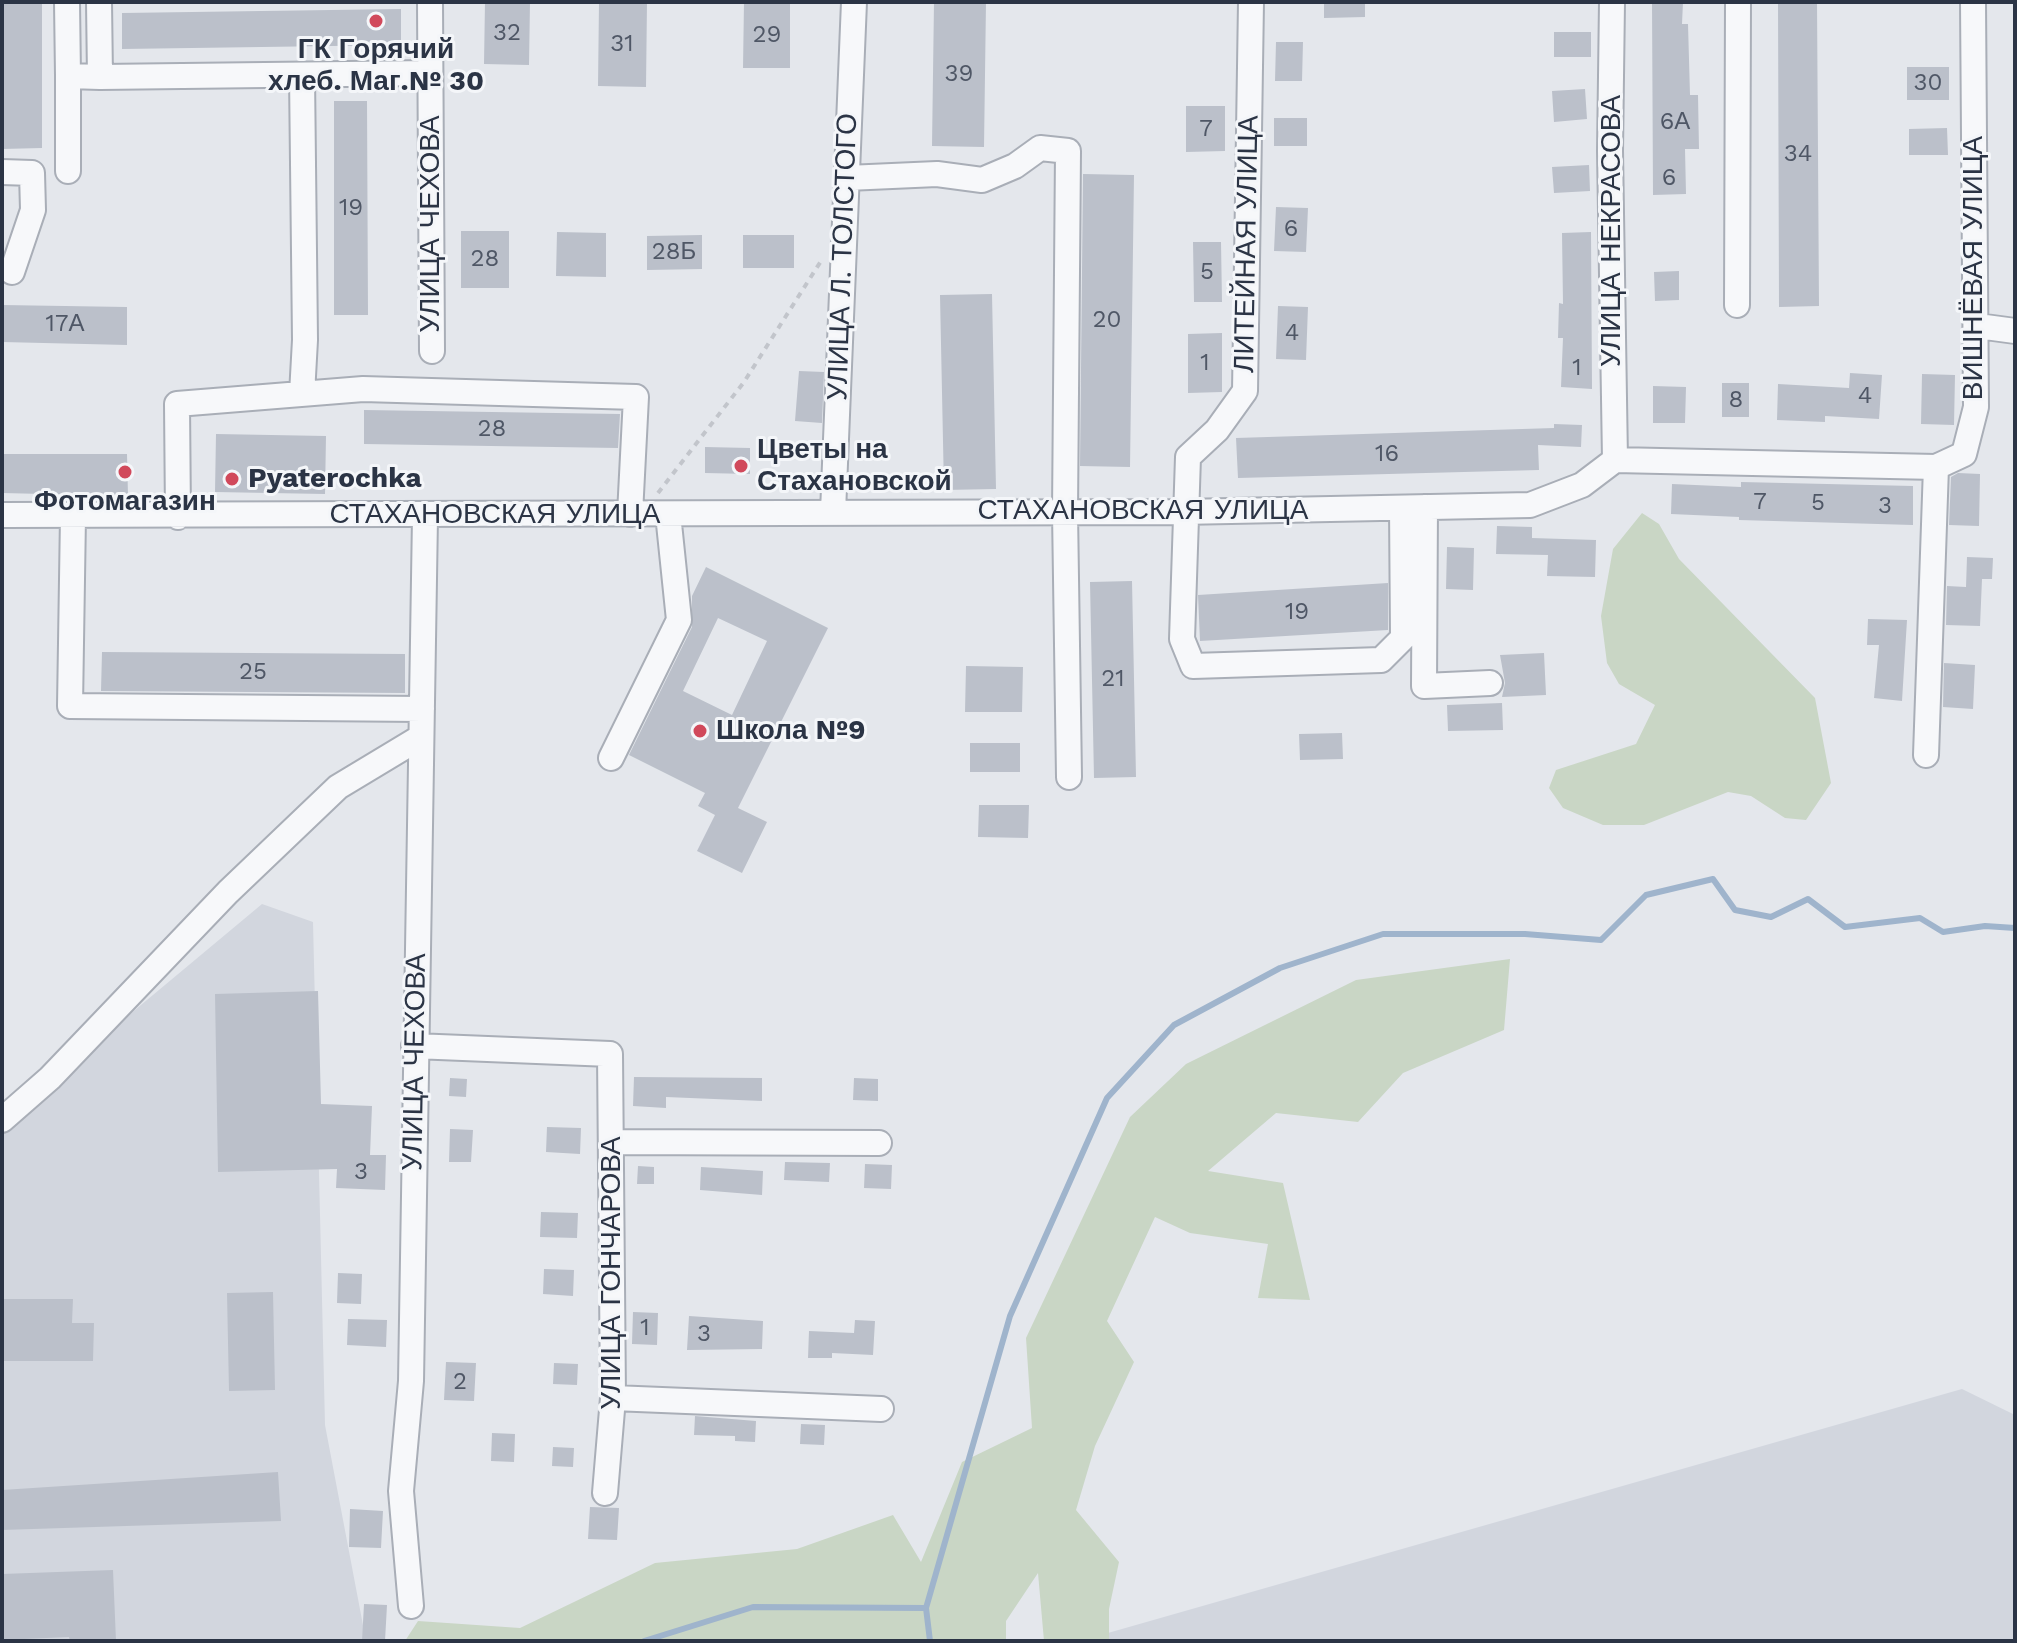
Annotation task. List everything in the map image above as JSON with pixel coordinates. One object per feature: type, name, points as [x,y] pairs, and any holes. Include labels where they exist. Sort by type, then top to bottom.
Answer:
[{"type":"street","points":[[67,2],[68,171]]},
{"type":"street","points":[[99,2],[100,77]]},
{"type":"street","name":"УЛИЦА ЧЕХОВА","points":[[430,2],[432,351]]},
{"type":"street","name":"УЛИЦА Л. ТОЛСТОГО","points":[[833,512],[854,2]]},
{"type":"street","name":"ЛИТЕЙНАЯ УЛИЦА","points":[[1251,2],[1245,391],[1217,430],[1188,457],[1182,639],[1193,666],[1381,660],[1403,638],[1413,508]]},
{"type":"street","name":"УЛИЦА НЕКРАСОВА","points":[[1612,2],[1610,151],[1615,460]]},
{"type":"street","points":[[1737,305],[1738,2]]},
{"type":"street","name":"ВИШНЁВАЯ УЛИЦА","points":[[1936,467],[1964,454],[1976,407],[1978,326],[1973,190],[1973,2]]},
{"type":"street","points":[[68,76],[430,73]]},
{"type":"street","points":[[302,75],[305,340],[302,394]]},
{"type":"street","points":[[847,178],[937,174],[982,180],[1015,166],[1040,148],[1068,151],[1065,512],[1069,777]]},
{"type":"street","points":[[2,172],[32,173],[33,210],[12,272]]},
{"type":"street","points":[[1978,326],[2015,331]]},
{"type":"street","points":[[178,517],[177,404],[363,389],[636,397],[630,514]]},
{"type":"street","points":[[1615,460],[1936,467],[1926,755]]},
{"type":"street","name":"СТАХАНОВСКАЯ УЛИЦА","points":[[2,515],[425,517],[630,514],[662,504],[833,512],[1185,512],[1530,505],[1582,485],[1615,460]]},
{"type":"street","points":[[611,758],[679,620],[662,504]]},
{"type":"street","points":[[1413,508],[1424,686],[1490,683]]},
{"type":"street","points":[[73,516],[70,706],[422,709]]},
{"type":"street","name":"УЛИЦА ЧЕХОВА","points":[[411,1606],[401,1491],[411,1381],[414,1046],[425,517]]},
{"type":"street","points":[[2,1120],[50,1078],[228,892],[338,787],[421,737]]},
{"type":"street","name":"УЛИЦА ГОНЧАРОВА","points":[[414,1046],[610,1054],[613,1398],[605,1493]]},
{"type":"street","points":[[613,1142],[879,1143]]},
{"type":"street","points":[[613,1398],[881,1409]]},
{"type":"path","points":[[662,504],[827,250]]},
{"type":"shaded area","points":[[262,904],[313,922],[325,1425],[366,1641],[2,1641],[2,1121]]},
{"type":"shaded area","points":[[1962,1389],[2015,1415],[2015,1641],[1087,1639]]},
{"type":"green space","points":[[1642,513],[1659,524],[1679,559],[1815,698],[1831,783],[1806,820],[1785,818],[1751,796],[1728,792],[1644,825],[1603,825],[1563,808],[1549,788],[1556,770],[1636,744],[1655,705],[1619,684],[1607,663],[1601,616],[1613,549]]},
{"type":"green space","points":[[1510,959],[1504,1030],[1403,1073],[1358,1122],[1276,1113],[1208,1171],[1283,1183],[1310,1300],[1258,1298],[1268,1244],[1190,1233],[1155,1217],[1107,1321],[1134,1362],[1095,1446],[1076,1510],[1119,1562],[1109,1609],[1109,1641],[1044,1641],[1038,1573],[1006,1621],[1006,1641],[405,1641],[418,1621],[520,1628],[655,1563],[797,1549],[893,1515],[921,1562],[962,1462],[1032,1428],[1026,1338],[1130,1117],[1186,1064],[1356,980]]},
{"type":"building","points":[[2,2],[42,2],[42,148],[2,149]]},
{"type":"building","points":[[485,2],[530,2],[529,65],[484,64]]},
{"type":"building","points":[[599,2],[647,2],[646,87],[598,86]]},
{"type":"building","points":[[744,2],[790,2],[790,68],[743,68]]},
{"type":"building","points":[[934,2],[986,2],[984,147],[932,146]]},
{"type":"building","points":[[1324,2],[1365,2],[1365,17],[1324,18]]},
{"type":"building","points":[[1652,2],[1683,2],[1682,24],[1688,24],[1690,95],[1698,95],[1699,149],[1685,149],[1686,194],[1653,195]]},
{"type":"building","points":[[1778,2],[1817,2],[1819,306],[1779,307]]},
{"type":"building","points":[[401,9],[401,45],[122,49],[122,13]]},
{"type":"building","points":[[1554,32],[1591,32],[1591,57],[1554,57]]},
{"type":"building","points":[[1276,42],[1303,42],[1302,81],[1275,81]]},
{"type":"building","points":[[1907,67],[1949,67],[1949,100],[1907,100]]},
{"type":"building","points":[[1585,89],[1587,119],[1554,122],[1552,91]]},
{"type":"building","points":[[334,101],[367,101],[368,315],[334,315]]},
{"type":"building","points":[[1186,106],[1225,106],[1225,151],[1186,152]]},
{"type":"building","points":[[1274,118],[1307,118],[1307,146],[1274,146]]},
{"type":"building","points":[[1947,128],[1948,155],[1909,155],[1909,129]]},
{"type":"building","points":[[1589,165],[1590,191],[1554,193],[1552,167]]},
{"type":"building","points":[[1083,174],[1134,175],[1130,467],[1080,466]]},
{"type":"building","points":[[1276,207],[1308,208],[1306,252],[1274,251]]},
{"type":"building","points":[[461,231],[509,231],[509,288],[461,288]]},
{"type":"building","points":[[557,232],[606,233],[606,277],[556,276]]},
{"type":"building","points":[[1591,232],[1592,389],[1561,387],[1563,338],[1558,338],[1559,303],[1563,304],[1562,233]]},
{"type":"building","points":[[702,235],[702,269],[647,270],[647,236]]},
{"type":"building","points":[[743,235],[794,235],[794,268],[743,268]]},
{"type":"building","points":[[1193,242],[1221,242],[1222,302],[1194,302]]},
{"type":"building","points":[[1679,271],[1679,300],[1655,301],[1654,272]]},
{"type":"building","points":[[992,294],[996,489],[944,490],[940,295]]},
{"type":"building","points":[[2,305],[127,307],[127,345],[2,342]]},
{"type":"building","points":[[1278,306],[1308,307],[1306,360],[1276,359]]},
{"type":"building","points":[[1222,333],[1222,392],[1188,393],[1188,334]]},
{"type":"building","points":[[799,371],[824,372],[822,423],[795,421]]},
{"type":"building","points":[[1850,373],[1882,375],[1879,419],[1825,416],[1825,422],[1777,420],[1778,384],[1849,388]]},
{"type":"building","points":[[1922,374],[1955,375],[1954,425],[1921,424]]},
{"type":"building","points":[[1722,383],[1749,383],[1749,417],[1722,417]]},
{"type":"building","points":[[1653,386],[1686,387],[1685,423],[1653,423]]},
{"type":"building","points":[[364,410],[620,414],[618,448],[364,444]]},
{"type":"building","points":[[1554,424],[1582,425],[1581,447],[1538,445],[1539,470],[1238,478],[1236,438],[1554,428]]},
{"type":"building","points":[[216,434],[326,436],[325,494],[215,492]]},
{"type":"building","points":[[705,447],[750,448],[750,474],[705,473]]},
{"type":"building","points":[[2,454],[127,454],[128,496],[2,493]]},
{"type":"building","points":[[1958,473],[1980,474],[1979,526],[1949,525],[1951,477]]},
{"type":"building","points":[[1741,482],[1913,486],[1913,525],[1739,520],[1739,517],[1671,514],[1672,484],[1741,487]]},
{"type":"building","points":[[1497,526],[1532,527],[1532,538],[1596,540],[1595,577],[1547,576],[1548,555],[1496,554]]},
{"type":"building","points":[[1447,547],[1474,548],[1473,590],[1446,589]]},
{"type":"building","points":[[1967,557],[1993,558],[1992,579],[1982,579],[1980,626],[1946,625],[1947,586],[1966,587]]},
{"type":"building","name":"Школа №9","points":[[706,567],[828,628],[738,808],[767,822],[742,873],[697,851],[715,815],[698,806],[705,793],[629,755],[692,627],[692,596]],"holes":[[[718,618],[767,641],[732,715],[683,691]]]},
{"type":"building","points":[[1132,581],[1136,777],[1094,778],[1090,582]]},
{"type":"building","points":[[1388,583],[1388,630],[1200,641],[1198,595]]},
{"type":"building","points":[[1868,619],[1907,620],[1902,701],[1874,698],[1879,645],[1867,645]]},
{"type":"building","points":[[102,652],[405,654],[405,693],[101,691]]},
{"type":"building","points":[[1544,653],[1546,695],[1502,697],[1505,683],[1500,655]]},
{"type":"building","points":[[1944,663],[1975,665],[1973,709],[1943,707]]},
{"type":"building","points":[[966,666],[1023,667],[1022,712],[965,712]]},
{"type":"building","points":[[1502,703],[1503,730],[1448,731],[1447,705]]},
{"type":"building","points":[[1342,733],[1343,759],[1300,760],[1299,734]]},
{"type":"building","points":[[970,743],[1020,743],[1020,772],[970,772]]},
{"type":"building","points":[[979,805],[1029,805],[1028,838],[978,837]]},
{"type":"building","points":[[318,991],[321,1104],[372,1106],[370,1155],[386,1155],[385,1190],[336,1188],[337,1169],[218,1172],[215,994]]},
{"type":"building","points":[[634,1077],[762,1078],[762,1101],[666,1097],[666,1108],[633,1106]]},
{"type":"building","points":[[450,1078],[467,1079],[466,1097],[449,1096]]},
{"type":"building","points":[[854,1078],[878,1079],[878,1101],[853,1100]]},
{"type":"building","points":[[547,1127],[581,1128],[580,1154],[546,1152]]},
{"type":"building","points":[[450,1129],[473,1130],[471,1162],[449,1162]]},
{"type":"building","points":[[785,1162],[830,1163],[829,1182],[784,1180]]},
{"type":"building","points":[[865,1164],[892,1165],[891,1189],[864,1188]]},
{"type":"building","points":[[638,1166],[654,1167],[654,1184],[637,1184]]},
{"type":"building","points":[[701,1167],[763,1171],[762,1195],[700,1190]]},
{"type":"building","points":[[541,1212],[578,1213],[577,1238],[540,1237]]},
{"type":"building","points":[[544,1269],[574,1270],[573,1296],[543,1294]]},
{"type":"building","points":[[338,1273],[362,1274],[361,1304],[337,1303]]},
{"type":"building","points":[[273,1292],[275,1390],[229,1391],[227,1293]]},
{"type":"building","points":[[2,1299],[73,1299],[72,1323],[94,1323],[93,1361],[2,1361]]},
{"type":"building","points":[[633,1312],[658,1313],[657,1345],[632,1344]]},
{"type":"building","points":[[689,1316],[763,1321],[762,1349],[687,1350]]},
{"type":"building","points":[[348,1319],[387,1320],[386,1347],[347,1345]]},
{"type":"building","points":[[855,1320],[875,1321],[873,1355],[832,1353],[832,1358],[808,1358],[809,1331],[854,1333]]},
{"type":"building","points":[[446,1362],[476,1363],[474,1401],[444,1400]]},
{"type":"building","points":[[554,1363],[578,1364],[577,1385],[553,1384]]},
{"type":"building","points":[[695,1416],[756,1421],[755,1442],[735,1441],[735,1436],[694,1435]]},
{"type":"building","points":[[801,1424],[825,1425],[824,1445],[800,1444]]},
{"type":"building","points":[[492,1433],[515,1434],[514,1462],[491,1461]]},
{"type":"building","points":[[553,1447],[574,1448],[573,1467],[552,1466]]},
{"type":"building","points":[[278,1472],[281,1521],[2,1530],[2,1490]]},
{"type":"building","points":[[590,1507],[619,1508],[617,1540],[588,1539]]},
{"type":"building","points":[[350,1509],[383,1511],[381,1548],[349,1547]]},
{"type":"building","points":[[113,1570],[116,1641],[70,1641],[69,1637],[2,1640],[2,1574]]},
{"type":"building","points":[[364,1604],[387,1605],[385,1641],[362,1641]]},
{"type":"waterway","points":[[930,1641],[926,1608],[1010,1316],[1107,1098],[1174,1025],[1280,968],[1383,934],[1525,934],[1601,940],[1646,895],[1713,879],[1735,910],[1771,917],[1808,899],[1845,927],[1920,918],[1943,932],[1985,926],[2015,928]]},
{"type":"waterway","points":[[644,1641],[753,1607],[926,1608]]},
{"type":"place","name":"ГК Горячий хлеб. Маг.№ 30","points":[[376,21]]},
{"type":"place","name":"Цветы на Стахановской","points":[[741,466]]},
{"type":"place","name":"Фотомагазин","points":[[125,472]]},
{"type":"place","name":"Pyaterochka","points":[[232,479]]},
{"type":"place","name":"Школа №9","points":[[700,731]]}]
